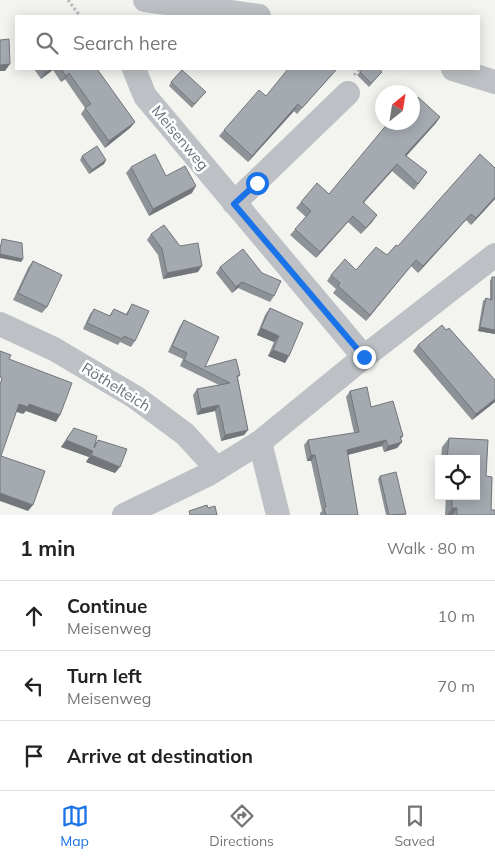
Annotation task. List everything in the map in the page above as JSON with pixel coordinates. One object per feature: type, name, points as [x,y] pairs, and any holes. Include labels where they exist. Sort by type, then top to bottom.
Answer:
[{"type":"street","points":[[145,0],[252,15]]},
{"type":"street","name":"Meisenweg","points":[[134,70],[145,96],[364,357]]},
{"type":"street","points":[[456,70],[495,82]]},
{"type":"street","points":[[234,204],[348,93]]},
{"type":"street","points":[[124,515],[217,469],[260,442],[364,357],[495,255]]},
{"type":"street","name":"Röthelteich","points":[[0,324],[54,349],[135,397],[185,434],[217,469]]},
{"type":"street","points":[[260,442],[278,515]]},
{"type":"path","points":[[68,0],[79,15]]},
{"type":"building","points":[[9,39],[10,64],[0,65],[0,40]]},
{"type":"building","points":[[62,70],[98,70],[135,122],[109,141],[85,108],[91,104],[69,73],[66,76]]},
{"type":"building","points":[[182,70],[206,92],[194,104],[171,82]]},
{"type":"building","points":[[287,70],[336,70],[302,108],[298,104],[252,156],[224,130],[259,90],[266,96]]},
{"type":"building","points":[[361,70],[380,70],[382,72],[371,83],[360,72]]},
{"type":"building","points":[[420,99],[440,117],[405,155],[427,172],[418,184],[397,164],[363,202],[377,215],[366,228],[353,216],[320,252],[295,229],[311,211],[301,202],[317,183],[329,194],[382,130],[420,130]]},
{"type":"building","points":[[97,146],[106,160],[92,170],[82,156]]},
{"type":"building","points":[[155,154],[166,176],[185,166],[196,186],[153,209],[131,167]]},
{"type":"building","points":[[480,154],[495,168],[495,197],[476,218],[471,214],[423,266],[416,260],[370,315],[338,286],[340,283],[331,275],[345,259],[356,270],[376,247],[387,255],[396,245],[398,246]]},
{"type":"building","points":[[164,225],[180,246],[198,243],[202,266],[167,273],[162,249],[151,234]]},
{"type":"building","points":[[2,239],[22,243],[23,259],[0,254]]},
{"type":"building","points":[[243,249],[262,273],[281,281],[274,296],[242,282],[236,287],[220,267]]},
{"type":"building","points":[[33,261],[62,275],[47,307],[18,293]]},
{"type":"building","points":[[492,277],[495,277],[495,330],[480,327],[486,298],[492,300]]},
{"type":"building","points":[[132,304],[149,311],[135,341],[124,336],[122,339],[87,323],[94,309],[110,316],[114,309],[127,315]]},
{"type":"building","points":[[270,308],[303,323],[289,356],[273,350],[279,336],[261,328]]},
{"type":"building","points":[[184,320],[219,337],[205,367],[236,359],[240,375],[237,376],[248,430],[225,435],[219,405],[201,409],[197,389],[230,383],[184,360],[187,353],[172,346]]},
{"type":"building","points":[[442,325],[446,330],[449,328],[495,380],[495,399],[476,414],[418,345]]},
{"type":"building","points":[[0,351],[11,355],[9,359],[72,383],[60,415],[29,404],[28,407],[19,404],[1,456],[45,471],[33,505],[0,493],[0,385],[2,378],[0,377]]},
{"type":"building","points":[[367,387],[371,407],[393,401],[403,436],[400,437],[402,442],[388,446],[386,440],[347,450],[358,515],[326,515],[315,455],[311,455],[308,440],[359,432],[350,391]]},
{"type":"building","points":[[74,428],[97,436],[94,448],[98,440],[127,449],[120,467],[91,455],[93,451],[66,440]]},
{"type":"building","points":[[449,438],[488,440],[486,476],[492,477],[491,510],[495,510],[495,515],[457,515],[457,508],[452,508],[452,500],[480,500],[480,455],[447,455]]},
{"type":"building","points":[[396,472],[406,514],[389,515],[380,476]]},
{"type":"building","points":[[207,505],[208,508],[215,506],[217,515],[190,515],[189,511]]},
{"type":"route","points":[[257,183],[234,204],[364,357]]}]
